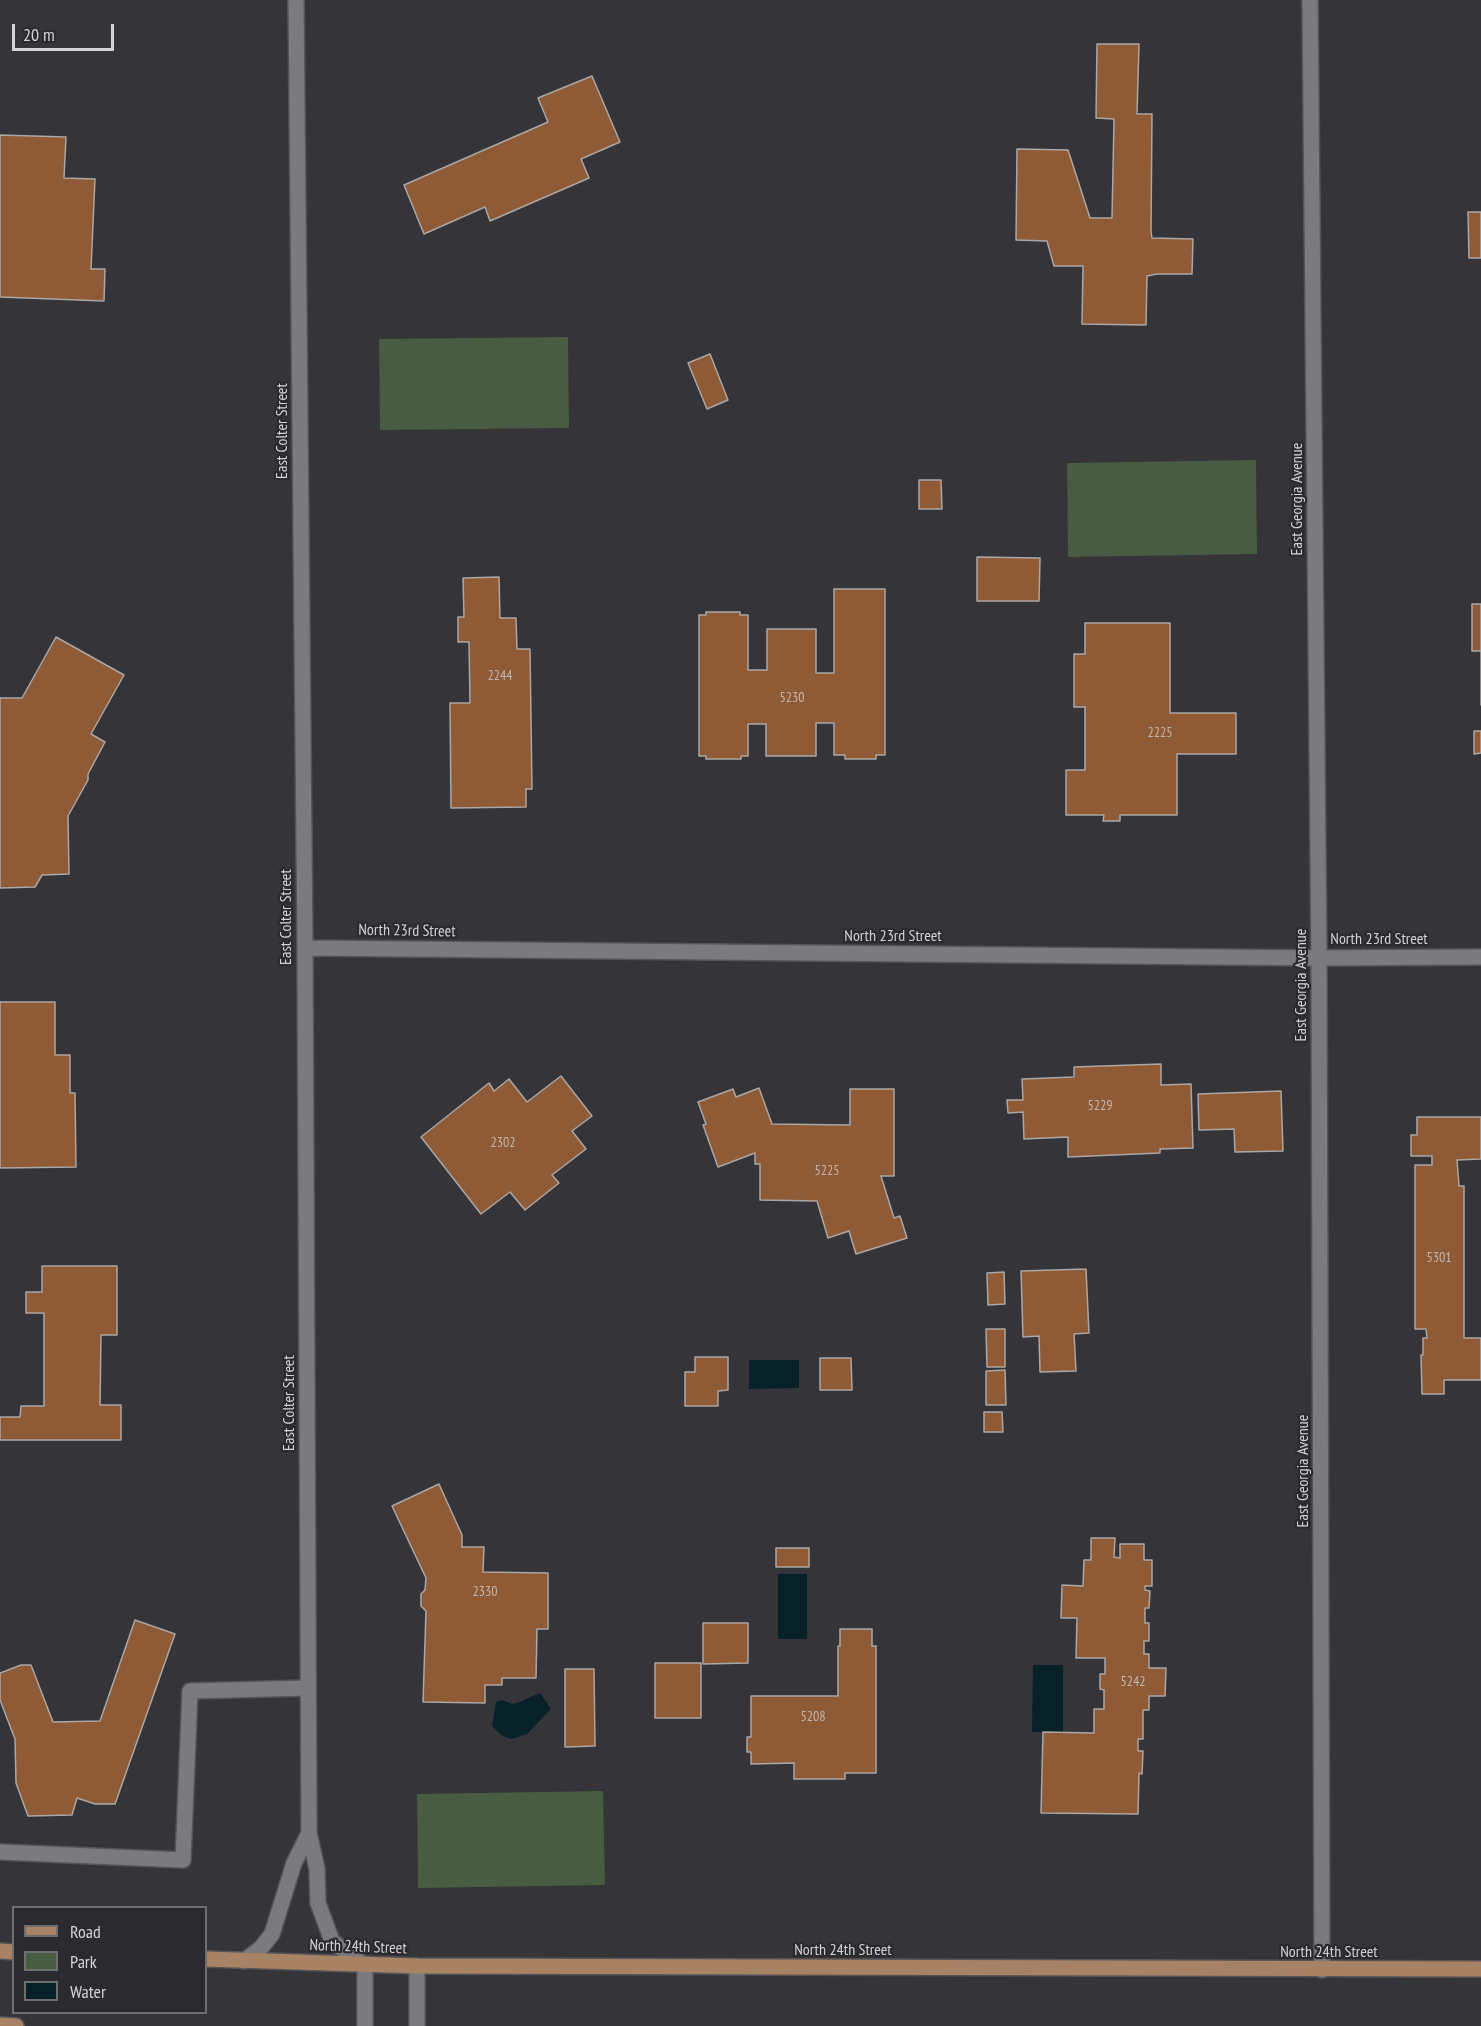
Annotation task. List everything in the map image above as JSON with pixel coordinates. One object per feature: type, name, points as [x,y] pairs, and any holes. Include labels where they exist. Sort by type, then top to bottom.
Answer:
[{"type":"main road","name":"North 24th Street","points":[[207,1959],[365,1966],[1481,1969]]},
{"type":"main road","points":[[0,2025],[16,2026]]},
{"type":"street","name":"East Colter Street","points":[[296,0],[305,948],[309,1833],[317,1869],[318,1903],[332,1941],[365,1966]]},
{"type":"street","name":"East Georgia Avenue","points":[[1310,0],[1319,958],[1322,1970]]},
{"type":"street","name":"North 23rd Street","points":[[305,948],[1319,958],[1481,957]]},
{"type":"street","points":[[0,1852],[183,1860],[190,1691],[308,1688]]},
{"type":"street","name":"East Colter Street","points":[[244,1961],[261,1948],[272,1934],[294,1863],[309,1833]]},
{"type":"street","points":[[365,1966],[365,2026]]},
{"type":"street","points":[[417,1966],[417,2026]]},
{"type":"green space","points":[[568,337],[569,428],[380,430],[379,339]]},
{"type":"green space","points":[[1256,460],[1257,554],[1068,557],[1067,463]]},
{"type":"green space","points":[[603,1791],[605,1885],[418,1888],[417,1794]]},
{"type":"water","points":[[749,1360],[799,1360],[799,1388],[749,1389]]},
{"type":"water","points":[[778,1574],[807,1574],[807,1639],[778,1639]]},
{"type":"water","points":[[1033,1665],[1063,1665],[1063,1732],[1032,1732]]},
{"type":"water","points":[[540,1693],[551,1709],[527,1734],[511,1739],[501,1735],[492,1726],[496,1702],[502,1700],[512,1704],[517,1703]]},
{"type":"building","points":[[1097,44],[1139,44],[1137,114],[1152,114],[1152,238],[1193,239],[1192,274],[1147,276],[1146,325],[1082,324],[1083,266],[1054,266],[1047,241],[1016,240],[1017,149],[1068,150],[1090,218],[1112,218],[1114,119],[1096,118]]},
{"type":"building","points":[[592,76],[620,142],[581,159],[589,178],[490,221],[485,207],[424,234],[404,185],[548,122],[538,98]]},
{"type":"building","points":[[0,135],[66,137],[64,178],[95,179],[91,269],[105,269],[104,301],[0,297]]},
{"type":"building","points":[[1468,212],[1481,212],[1481,258],[1469,258]]},
{"type":"building","points":[[710,354],[728,400],[707,409],[688,363]]},
{"type":"building","points":[[919,480],[941,480],[942,509],[919,509]]},
{"type":"building","points":[[977,557],[1040,558],[1039,601],[977,601]]},
{"type":"building","points":[[499,577],[500,618],[516,618],[517,649],[530,649],[532,789],[526,789],[526,807],[451,808],[450,703],[470,703],[469,642],[458,642],[458,617],[464,617],[463,578]]},
{"type":"building","points":[[834,589],[885,589],[885,755],[876,755],[876,759],[845,759],[845,755],[834,755],[834,723],[816,723],[816,756],[766,756],[766,724],[748,724],[748,756],[741,756],[741,759],[706,759],[706,756],[699,756],[699,615],[706,615],[706,612],[740,612],[740,615],[748,615],[748,670],[767,670],[767,629],[816,629],[816,673],[834,673]]},
{"type":"building","points":[[1472,604],[1481,604],[1481,651],[1472,651]]},
{"type":"building","points":[[1085,623],[1170,623],[1170,713],[1236,713],[1236,754],[1177,754],[1177,815],[1120,815],[1120,821],[1103,821],[1104,815],[1066,815],[1066,770],[1085,770],[1085,707],[1074,707],[1074,654],[1085,654]]},
{"type":"building","points":[[56,637],[124,675],[91,734],[105,742],[68,816],[69,874],[42,875],[35,887],[0,888],[0,698],[22,698]]},
{"type":"building","points":[[1474,731],[1481,731],[1481,753],[1474,754]]},
{"type":"building","points":[[0,1002],[55,1002],[55,1055],[70,1055],[70,1093],[75,1093],[76,1167],[0,1168]]},
{"type":"building","points":[[1161,1064],[1161,1085],[1191,1084],[1193,1148],[1160,1149],[1160,1153],[1068,1157],[1068,1137],[1024,1139],[1023,1112],[1008,1113],[1007,1100],[1023,1100],[1022,1079],[1074,1077],[1074,1067]]},
{"type":"building","points":[[561,1076],[592,1116],[572,1131],[586,1149],[552,1175],[559,1183],[525,1210],[510,1192],[481,1214],[421,1137],[489,1083],[494,1091],[509,1079],[527,1102]]},
{"type":"building","points":[[759,1088],[772,1124],[850,1125],[850,1089],[894,1089],[894,1176],[881,1176],[894,1218],[900,1216],[907,1238],[856,1254],[849,1231],[828,1238],[817,1201],[760,1200],[760,1164],[755,1164],[755,1153],[718,1167],[703,1125],[706,1124],[698,1102],[733,1089],[736,1097]]},
{"type":"building","points":[[1281,1091],[1283,1151],[1235,1152],[1234,1129],[1199,1130],[1198,1094]]},
{"type":"building","points":[[1417,1117],[1481,1117],[1481,1159],[1457,1160],[1459,1186],[1464,1186],[1464,1338],[1481,1338],[1481,1380],[1444,1380],[1444,1394],[1422,1394],[1421,1355],[1423,1355],[1423,1338],[1427,1338],[1426,1329],[1415,1329],[1415,1165],[1432,1165],[1432,1156],[1411,1156],[1411,1135],[1417,1135]]},
{"type":"building","points":[[42,1266],[117,1266],[117,1335],[101,1335],[100,1405],[121,1405],[121,1440],[0,1440],[0,1417],[20,1417],[21,1406],[44,1406],[44,1313],[26,1313],[26,1292],[42,1292]]},
{"type":"building","points":[[1086,1269],[1089,1333],[1074,1334],[1076,1371],[1040,1372],[1039,1336],[1023,1337],[1021,1271]]},
{"type":"building","points":[[1004,1272],[1005,1304],[988,1305],[987,1273]]},
{"type":"building","points":[[986,1329],[1005,1329],[1005,1367],[987,1367]]},
{"type":"building","points":[[695,1357],[728,1357],[728,1390],[718,1391],[718,1406],[685,1406],[685,1372],[695,1372]]},
{"type":"building","points":[[820,1358],[851,1358],[852,1390],[820,1390]]},
{"type":"building","points":[[1005,1370],[1006,1405],[986,1405],[986,1371]]},
{"type":"building","points":[[984,1412],[1002,1412],[1003,1432],[984,1432]]},
{"type":"building","points":[[439,1484],[462,1535],[462,1547],[484,1547],[483,1572],[548,1573],[548,1629],[537,1629],[536,1678],[502,1678],[502,1685],[485,1685],[485,1703],[423,1702],[426,1611],[421,1606],[421,1594],[425,1590],[426,1578],[392,1506]]},
{"type":"building","points":[[1091,1538],[1115,1538],[1114,1557],[1120,1558],[1120,1544],[1144,1544],[1144,1560],[1152,1560],[1152,1586],[1145,1586],[1145,1590],[1150,1591],[1149,1608],[1145,1608],[1145,1623],[1149,1623],[1149,1641],[1144,1641],[1144,1654],[1149,1654],[1149,1668],[1166,1668],[1165,1696],[1149,1696],[1149,1710],[1143,1710],[1143,1739],[1138,1739],[1138,1751],[1143,1751],[1142,1774],[1139,1773],[1138,1814],[1041,1813],[1043,1732],[1094,1733],[1094,1709],[1104,1709],[1104,1690],[1100,1689],[1100,1674],[1105,1674],[1105,1658],[1076,1658],[1077,1618],[1061,1618],[1062,1585],[1083,1586],[1084,1560],[1091,1560]]},
{"type":"building","points":[[776,1548],[809,1548],[809,1567],[776,1567]]},
{"type":"building","points":[[135,1620],[175,1634],[115,1804],[95,1804],[77,1798],[72,1815],[28,1816],[16,1783],[15,1739],[0,1700],[0,1673],[21,1665],[31,1665],[53,1722],[100,1721]]},
{"type":"building","points":[[703,1623],[748,1623],[748,1663],[703,1664]]},
{"type":"building","points":[[840,1629],[872,1629],[872,1646],[876,1646],[876,1773],[845,1773],[845,1779],[794,1779],[794,1763],[751,1764],[751,1752],[747,1752],[747,1737],[751,1737],[751,1696],[838,1696]]},
{"type":"building","points":[[655,1663],[701,1663],[701,1718],[655,1718]]},
{"type":"building","points":[[565,1669],[594,1669],[595,1746],[565,1747]]}]
